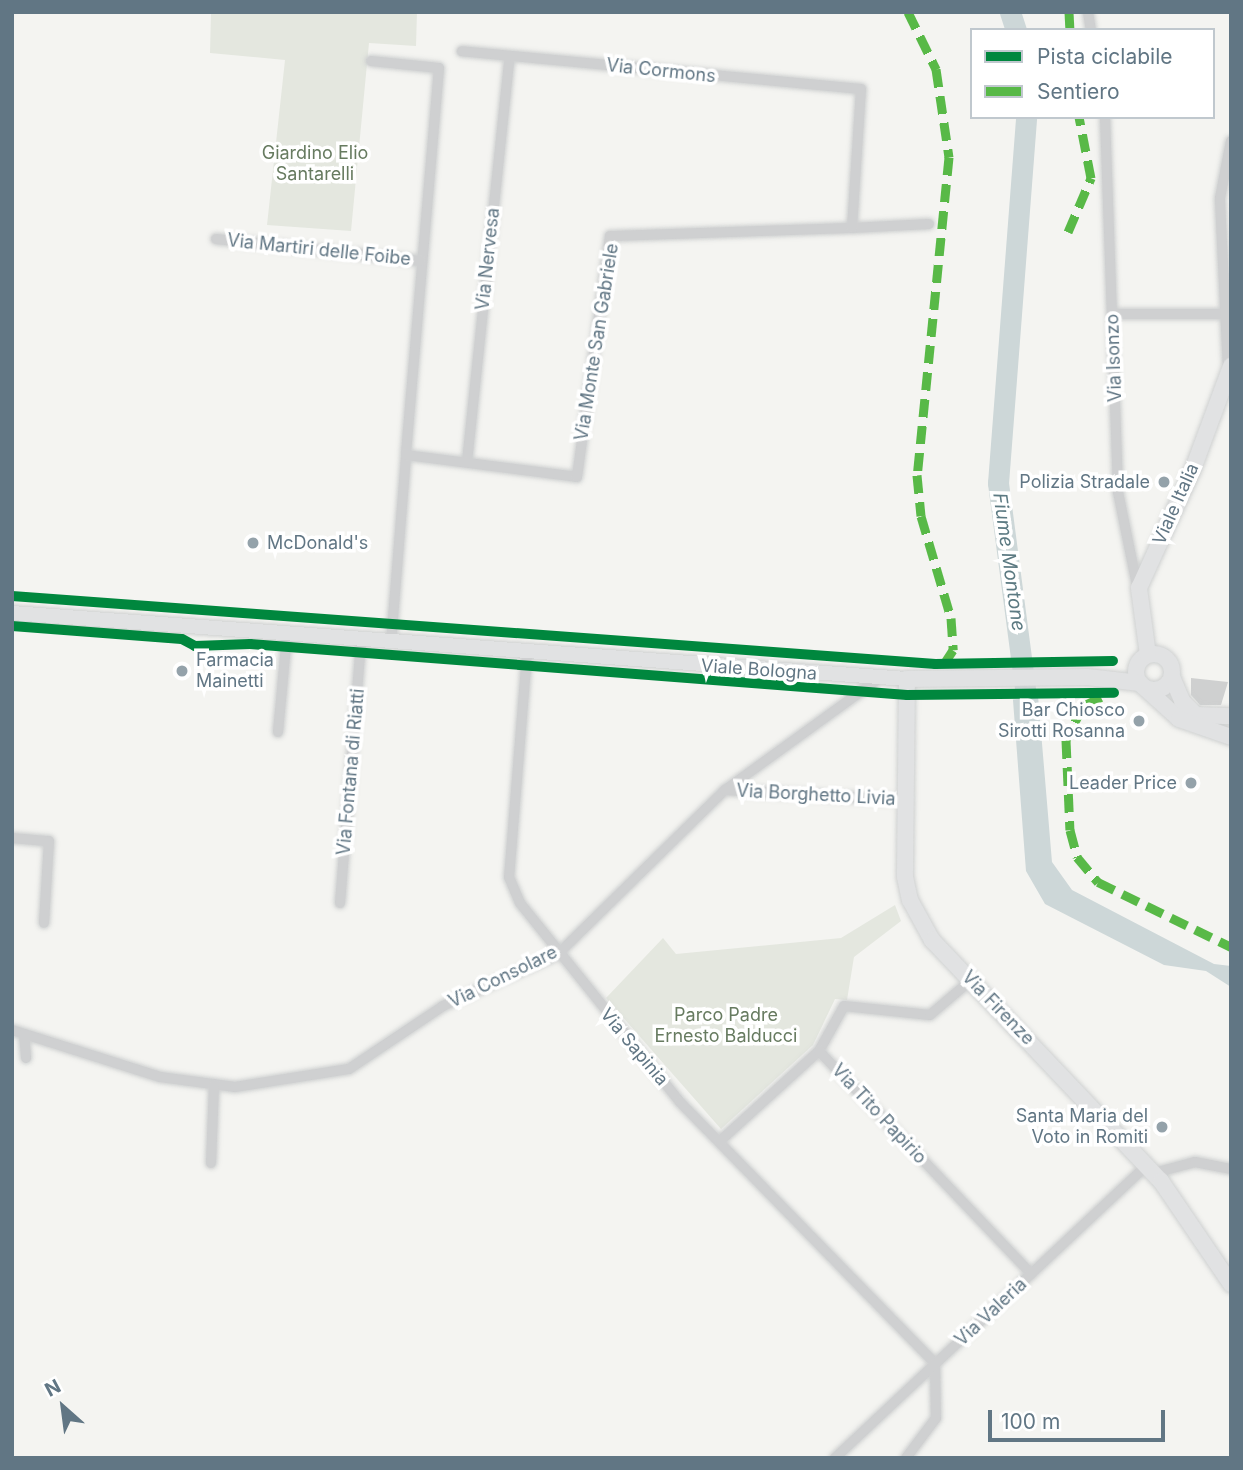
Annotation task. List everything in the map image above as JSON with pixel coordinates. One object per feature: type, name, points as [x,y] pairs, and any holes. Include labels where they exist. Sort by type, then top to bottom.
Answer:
[{"type":"main road","name":"Viale Italia","points":[[1139,598],[1230,370]]},
{"type":"main road","points":[[1139,598],[1145,653],[1136,671],[1142,685],[1179,719],[1231,737]]},
{"type":"main road","name":"Viale Bologna","points":[[12,613],[527,654],[880,678],[1082,677],[1142,685]]},
{"type":"main road","points":[[1145,653],[1168,659],[1182,701],[1196,715],[1231,716]]},
{"type":"main road","name":"Viale Bologna","points":[[1082,677],[1145,653]]},
{"type":"main road","points":[[1142,685],[1160,689],[1172,677]]},
{"type":"main road","name":"Via Firenze","points":[[907,679],[906,800],[910,900],[932,940],[1150,1169],[1231,1284]]},
{"type":"street","name":"Via Cormons","points":[[461,51],[861,89],[852,228]]},
{"type":"street","name":"Via Nervesa","points":[[467,462],[510,56]]},
{"type":"street","name":"Via Martiri delle Foibe","points":[[371,61],[439,68],[391,643]]},
{"type":"street","name":"Via Isonzo","points":[[1105,119],[1118,492],[1139,598]]},
{"type":"street","points":[[1230,370],[1220,198],[1231,141]]},
{"type":"street","name":"Via Monte San Gabriele","points":[[467,462],[577,477],[610,236],[929,224]]},
{"type":"street","name":"Via Martiri delle Foibe","points":[[216,239],[421,261]]},
{"type":"street","points":[[1113,314],[1227,314]]},
{"type":"street","points":[[406,455],[467,462]]},
{"type":"street","points":[[278,732],[288,635]]},
{"type":"street","name":"Via Fontana di Riatti","points":[[340,903],[361,641]]},
{"type":"street","name":"Via Sapinia","points":[[527,654],[509,877],[520,903],[558,954],[680,1102],[935,1363]]},
{"type":"street","name":"Via Consolare","points":[[12,1030],[160,1077],[235,1087],[349,1069],[443,1006],[558,954],[725,790],[880,678]]},
{"type":"street","name":"Via Borghetto Livia","points":[[725,790],[906,800]]},
{"type":"street","points":[[12,838],[49,841],[44,923]]},
{"type":"street","points":[[819,1051],[844,1006],[930,1015],[971,980]]},
{"type":"street","points":[[24,1034],[26,1058]]},
{"type":"street","name":"Via Tito Papirio","points":[[720,1142],[819,1051],[1031,1275]]},
{"type":"street","points":[[211,1163],[214,1084]]},
{"type":"street","points":[[1150,1169],[1195,1162],[1231,1169]]},
{"type":"street","name":"Via Valeria","points":[[835,1458],[935,1363],[1150,1169]]},
{"type":"street","points":[[906,1458],[936,1418],[935,1363]]},
{"type":"green space","name":"Giardino Elio Santarelli","points":[[211,12],[417,12],[416,46],[369,43],[351,231],[267,225],[285,60],[210,53]]},
{"type":"green space","name":"Parco Padre Ernesto Balducci","points":[[895,905],[901,921],[854,957],[847,1000],[835,999],[813,1045],[721,1129],[606,998],[663,938],[676,954],[841,938]]},
{"type":"shaded area","points":[[1035,660],[1052,862],[1072,890],[1214,964],[1231,966],[1231,987],[1206,971],[1164,965],[1045,904],[1026,871],[1010,661]]},
{"type":"pier","points":[[1039,659],[1042,697],[1010,700],[1007,662]]},
{"type":"building","points":[[1191,678],[1228,682],[1221,705],[1200,705],[1191,695]]},
{"type":"waterway","name":"Fiume Montone","points":[[1010,12],[1015,28]]},
{"type":"waterway","name":"Fiume Montone","points":[[1025,688],[998,483],[1026,119]]},
{"type":"marked path","points":[[908,12],[936,69],[949,157],[917,475],[921,516],[951,618],[953,650],[944,664]]},
{"type":"marked path","points":[[1069,12],[1070,28]]},
{"type":"marked path","points":[[1068,232],[1091,178],[1079,119]]},
{"type":"marked path","points":[[1101,697],[1083,706],[1066,740],[1070,830],[1077,857],[1098,882],[1231,947]]},
{"type":"cycle path","points":[[12,596],[935,664],[1113,661]]},
{"type":"cycle path","points":[[12,626],[182,639],[195,646],[250,644],[907,695],[1114,693]]},
{"type":"place","name":"Polizia Stradale","points":[[1164,482]]},
{"type":"place","name":"McDonald's","points":[[253,543]]},
{"type":"place","name":"Farmacia Mainetti","points":[[182,671]]},
{"type":"place","name":"Bar Chiosco Sirotti Rosanna","points":[[1139,721]]},
{"type":"place","name":"Leader Price","points":[[1191,783]]},
{"type":"place","name":"Santa Maria del Voto in Romiti","points":[[1162,1127]]}]
